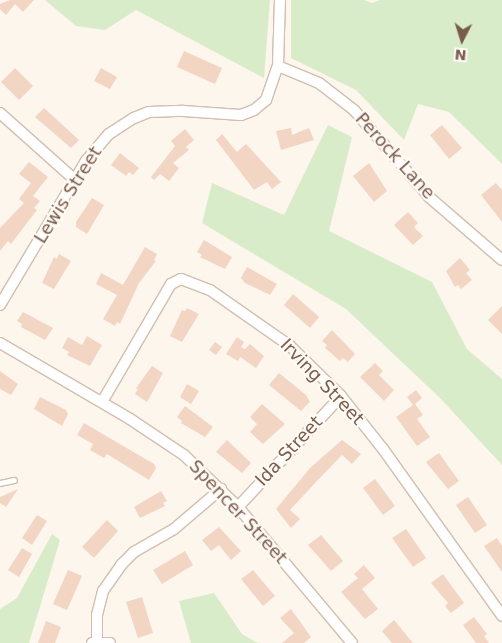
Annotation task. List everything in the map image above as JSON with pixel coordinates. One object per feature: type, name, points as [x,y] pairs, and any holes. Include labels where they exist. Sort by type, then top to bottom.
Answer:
[{"type":"street","name":"Lewis Street","points":[[0,304],[98,145],[134,118],[164,111],[232,115],[254,110],[272,91],[278,66],[280,0]]},
{"type":"street","name":"Perock Lane","points":[[278,66],[319,83],[354,110],[429,196],[502,260]]},
{"type":"street","points":[[0,112],[75,180]]},
{"type":"street","name":"Irving Street","points":[[102,402],[171,284],[181,279],[210,290],[249,315],[290,346],[341,396],[383,449],[502,616]]},
{"type":"street","name":"Spencer Street","points":[[0,343],[160,437],[221,489],[238,507],[352,643]]},
{"type":"street","name":"Ida Street","points":[[238,507],[341,396]]},
{"type":"street","points":[[110,643],[94,642],[97,615],[103,591],[134,552],[174,528],[221,489]]},
{"type":"lane","points":[[0,483],[14,480]]},
{"type":"green space","points":[[45,0],[270,0],[264,78],[136,10],[105,30],[76,26]]},
{"type":"green space","points":[[291,0],[364,0],[372,3],[380,0],[502,0],[502,164],[449,112],[418,104],[404,140],[356,90],[291,58]]},
{"type":"green space","points":[[328,125],[352,137],[329,231],[432,282],[467,349],[502,379],[502,465],[441,399],[346,309],[202,223],[212,183],[284,215]]},
{"type":"green space","points":[[52,534],[60,540],[29,643],[0,643],[0,609],[17,598]]},
{"type":"green space","points":[[214,593],[242,634],[258,643],[191,643],[179,601]]},
{"type":"building","points":[[10,0],[34,0],[23,12],[15,4],[6,15],[0,9],[0,4]]},
{"type":"building","points":[[184,51],[222,68],[215,84],[177,67]]},
{"type":"building","points":[[15,68],[33,86],[19,100],[1,82]]},
{"type":"building","points":[[101,68],[117,77],[110,89],[94,81]]},
{"type":"building","points":[[44,108],[79,140],[71,148],[35,117]]},
{"type":"building","points":[[442,125],[462,148],[449,159],[430,135]]},
{"type":"building","points":[[291,128],[292,135],[309,128],[314,140],[281,150],[276,131]]},
{"type":"building","points":[[185,129],[194,140],[186,147],[189,150],[173,163],[179,168],[169,181],[160,174],[154,180],[151,177],[175,146],[171,141]]},
{"type":"building","points":[[222,134],[237,152],[246,144],[281,182],[272,189],[267,182],[254,190],[216,140]]},
{"type":"building","points":[[120,153],[139,168],[133,175],[129,172],[126,176],[111,165]]},
{"type":"building","points":[[29,162],[48,177],[33,196],[40,201],[34,208],[37,210],[11,244],[8,241],[0,251],[0,228],[24,203],[19,199],[31,183],[19,174]]},
{"type":"building","points":[[369,163],[387,191],[374,202],[353,176]]},
{"type":"building","points":[[496,183],[502,190],[502,222],[481,195]]},
{"type":"building","points":[[92,198],[104,205],[87,234],[76,227],[76,222]]},
{"type":"building","points":[[408,212],[418,223],[414,227],[423,236],[413,245],[394,225]]},
{"type":"building","points":[[204,240],[232,257],[225,269],[200,257],[202,255],[197,252]]},
{"type":"building","points":[[145,247],[157,254],[154,260],[156,261],[139,283],[120,324],[117,322],[115,326],[103,319],[117,295],[96,284],[101,273],[123,285]]},
{"type":"building","points":[[59,254],[71,261],[54,289],[42,283],[54,257],[57,259]]},
{"type":"building","points":[[460,258],[470,270],[466,273],[472,280],[461,289],[458,285],[455,287],[446,271]]},
{"type":"building","points":[[247,267],[277,284],[270,295],[245,283],[241,278]]},
{"type":"building","points":[[293,294],[319,317],[310,328],[284,305]]},
{"type":"building","points":[[502,306],[502,334],[488,320]]},
{"type":"building","points":[[187,308],[199,314],[182,342],[170,336],[182,310],[185,311]]},
{"type":"building","points":[[23,312],[53,328],[45,340],[21,327],[22,324],[17,321]]},
{"type":"building","points":[[332,330],[355,354],[348,362],[343,358],[340,361],[325,348],[327,345],[322,341]]},
{"type":"building","points":[[87,336],[102,345],[90,366],[67,355],[69,352],[62,348],[68,337],[82,345]]},
{"type":"building","points":[[237,337],[244,342],[241,347],[245,349],[250,344],[264,356],[256,368],[240,357],[238,361],[226,354]]},
{"type":"building","points":[[215,342],[222,347],[216,355],[209,350]]},
{"type":"building","points":[[375,363],[383,371],[379,375],[394,390],[384,401],[360,377]]},
{"type":"building","points":[[152,366],[163,373],[147,402],[135,394],[138,389],[136,388]]},
{"type":"building","points":[[0,371],[18,384],[11,395],[0,389]]},
{"type":"building","points":[[279,373],[306,395],[310,402],[301,411],[269,385]]},
{"type":"building","points":[[187,384],[199,391],[191,404],[180,397]]},
{"type":"building","points":[[416,390],[422,398],[415,404],[423,415],[417,419],[430,437],[417,446],[396,417],[413,405],[407,397]]},
{"type":"building","points":[[40,397],[66,410],[68,414],[62,426],[34,409]]},
{"type":"building","points":[[262,404],[285,424],[263,444],[250,432],[257,424],[250,417]]},
{"type":"building","points":[[185,406],[213,427],[205,437],[181,423],[182,421],[177,417]]},
{"type":"building","points":[[84,423],[154,464],[156,468],[149,480],[107,454],[104,458],[90,450],[93,444],[77,435]]},
{"type":"building","points":[[227,440],[251,463],[242,473],[216,452]]},
{"type":"building","points":[[342,440],[361,454],[352,464],[342,455],[316,482],[290,510],[300,519],[291,528],[276,509],[310,468]]},
{"type":"building","points":[[439,453],[459,481],[448,489],[426,462]]},
{"type":"building","points":[[375,479],[395,506],[383,515],[363,488]]},
{"type":"building","points":[[18,489],[6,507],[0,503],[0,497]]},
{"type":"building","points":[[161,491],[167,501],[163,503],[165,506],[140,518],[134,507]]},
{"type":"building","points":[[468,497],[487,525],[475,533],[456,505]]},
{"type":"building","points":[[37,515],[47,521],[32,545],[22,538]]},
{"type":"building","points":[[107,520],[118,531],[94,558],[82,547]]},
{"type":"building","points":[[219,527],[241,551],[231,560],[219,545],[211,551],[202,540]]},
{"type":"building","points":[[406,529],[426,558],[413,567],[392,538]]},
{"type":"building","points":[[321,535],[343,561],[331,571],[308,545]]},
{"type":"building","points":[[497,538],[502,546],[502,572],[484,546]]},
{"type":"building","points":[[22,548],[32,554],[19,577],[8,570]]},
{"type":"building","points":[[185,551],[193,565],[162,584],[153,570]]},
{"type":"building","points":[[364,565],[375,578],[362,589],[378,609],[365,619],[341,592],[358,578],[354,574]]},
{"type":"building","points":[[68,570],[82,576],[67,610],[53,604]]},
{"type":"building","points":[[253,570],[275,596],[263,606],[241,579]]},
{"type":"building","points":[[443,574],[464,603],[451,613],[445,606],[448,603],[431,583]]},
{"type":"building","points":[[142,597],[153,633],[138,638],[126,602]]},
{"type":"building","points":[[291,609],[311,637],[304,643],[282,643],[294,633],[280,618]]},
{"type":"building","points":[[474,617],[487,634],[484,636],[489,643],[476,643],[463,625]]},
{"type":"building","points":[[394,620],[413,643],[392,643],[382,631]]},
{"type":"building","points":[[46,621],[61,627],[55,643],[38,643]]}]
